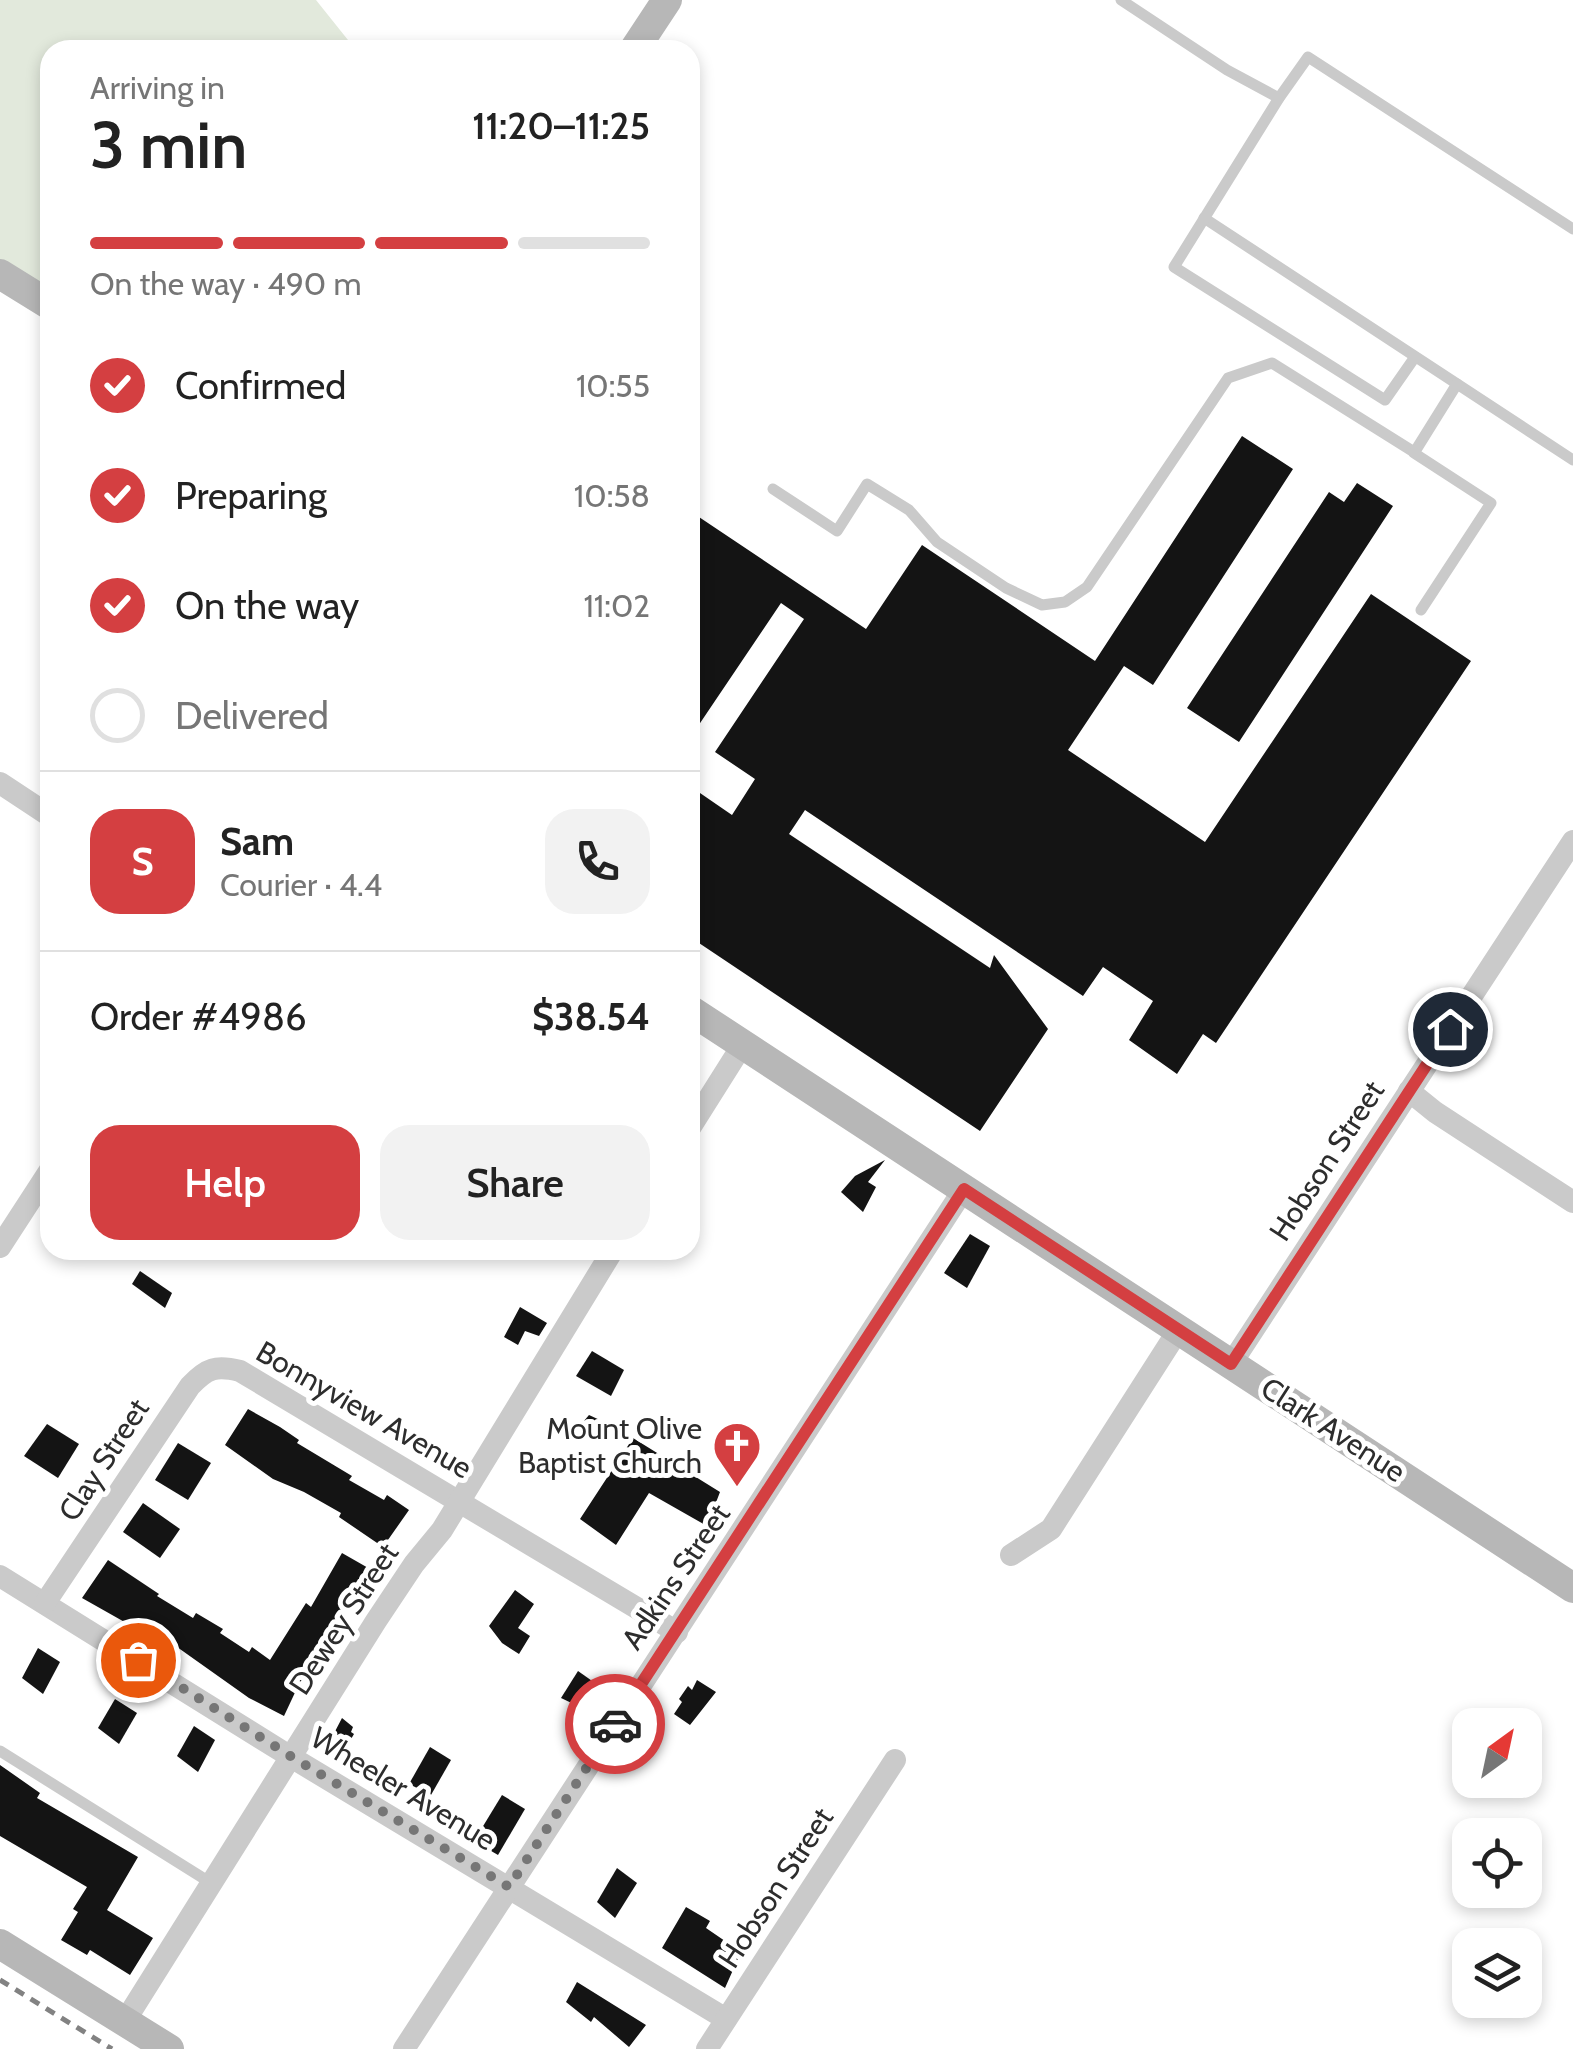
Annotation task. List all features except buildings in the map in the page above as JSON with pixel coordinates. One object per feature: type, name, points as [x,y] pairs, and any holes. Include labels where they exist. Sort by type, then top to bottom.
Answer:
[{"type":"street","points":[[641,40],[668,0]]},
{"type":"street","points":[[0,274],[40,300]]},
{"type":"street","points":[[0,783],[40,809]]},
{"type":"street","name":"Hobson Street","points":[[1231,1364],[1573,841]]},
{"type":"street","name":"Clark Avenue","points":[[700,1016],[1573,1588]]},
{"type":"street","points":[[700,1112],[743,1044]]},
{"type":"street","points":[[1409,1091],[1573,1202]]},
{"type":"street","points":[[0,1247],[40,1185]]},
{"type":"street","name":"Adkins Street","points":[[404,2049],[964,1189]]},
{"type":"street","name":"Dewey Street","points":[[125,2021],[404,1578],[460,1500],[606,1260]]},
{"type":"street","points":[[1011,1554],[1051,1529],[1178,1329]]},
{"type":"street","name":"Clay Street","points":[[45,1604],[190,1386],[204,1371],[220,1365],[226,1367]]},
{"type":"street","name":"Bonnyview Avenue","points":[[226,1367],[240,1371],[460,1500],[677,1632]]},
{"type":"street","name":"Wheeler Avenue","points":[[0,1576],[726,2019]]},
{"type":"street","name":"Hobson Street","points":[[706,2049],[896,1760]]},
{"type":"street","points":[[0,1944],[169,2049]]},
{"type":"lane","points":[[1121,0],[1227,70],[1278,98]]},
{"type":"lane","points":[[1414,357],[1386,400],[1174,267],[1278,98],[1308,57],[1573,229]]},
{"type":"lane","points":[[1204,218],[1573,460]]},
{"type":"lane","points":[[773,490],[836,531],[867,484],[908,510],[937,542],[1006,588],[1042,604],[1065,602],[1087,587],[1228,378],[1272,362],[1491,504],[1420,610]]},
{"type":"lane","points":[[1414,452],[1457,384]]},
{"type":"lane","points":[[0,1751],[211,1884]]},
{"type":"shaded area","points":[[0,0],[316,0],[348,40],[40,40],[40,294],[0,269]]},
{"type":"railway","points":[[0,1980],[112,2049]]},
{"type":"way so far","points":[[138,1660],[509,1887],[615,1724]]},
{"type":"place","name":"Mount Olive Baptist Church","points":[[737,1488]]},
{"type":"route","points":[[615,1724],[964,1189],[1231,1364],[1450,1029]]}]
